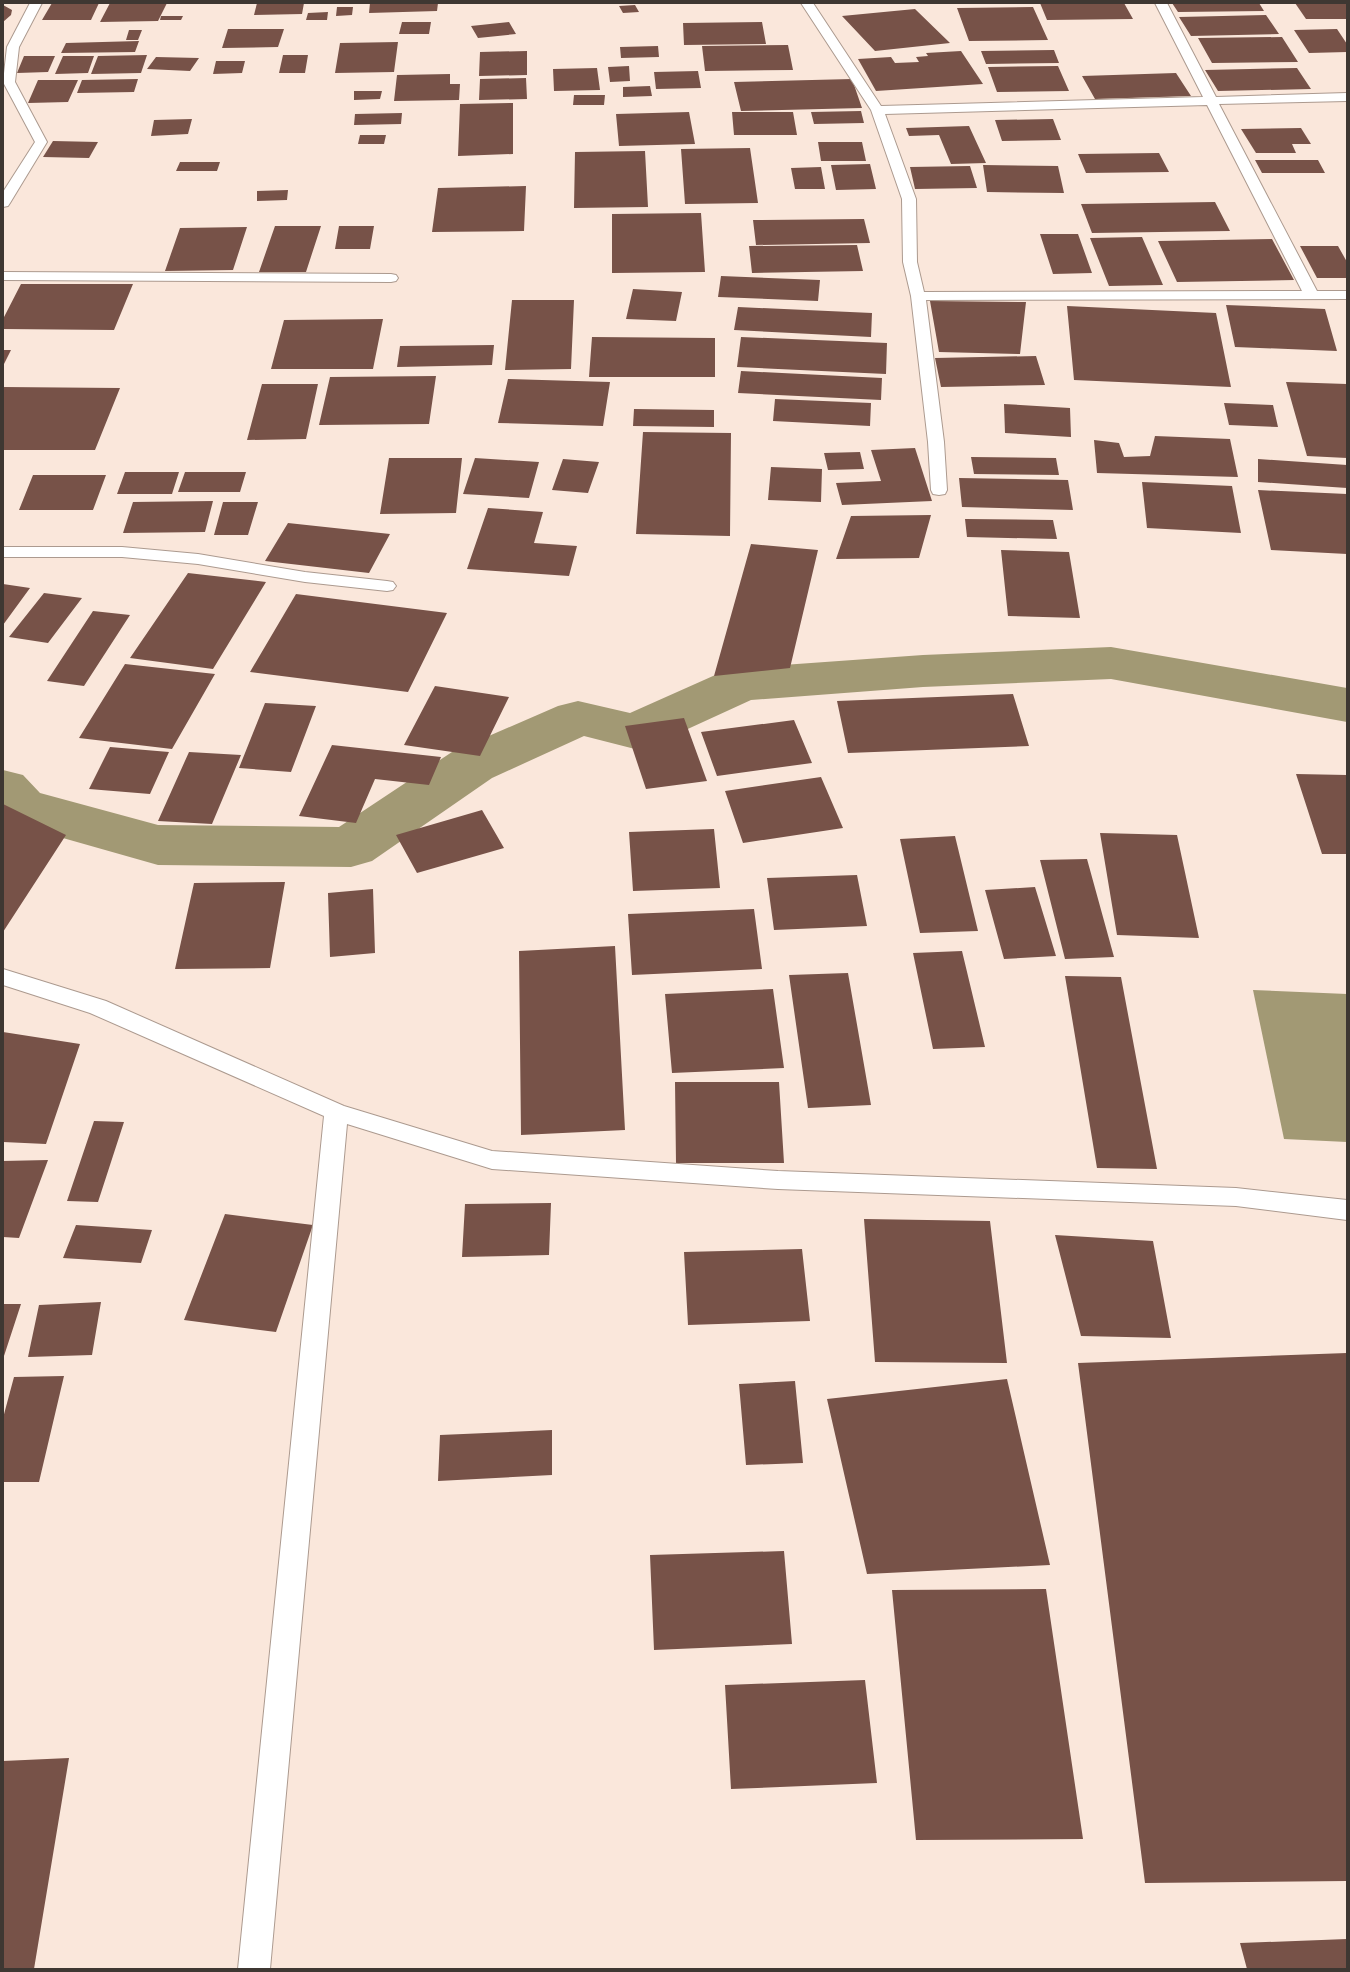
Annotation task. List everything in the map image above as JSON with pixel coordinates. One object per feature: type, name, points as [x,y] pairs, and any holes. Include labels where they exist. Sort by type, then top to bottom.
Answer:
[{"type":"street","points":[[3,203],[41,142],[10,82],[14,47],[36,3]]},
{"type":"street","points":[[806,3],[877,110],[909,199],[910,262],[918,296],[936,442],[939,490]]},
{"type":"street","points":[[1161,3],[1312,296]]},
{"type":"street","points":[[877,110],[1213,102],[1347,97]]},
{"type":"street","points":[[3,276],[391,278]]},
{"type":"street","points":[[918,296],[1347,295]]},
{"type":"street","points":[[3,552],[122,552],[198,559],[305,577],[387,586]]},
{"type":"street","points":[[3,977],[98,1007],[336,1112],[492,1160],[778,1180],[1236,1197],[1347,1210]]},
{"type":"street","points":[[254,1969],[336,1112]]},
{"type":"shaded area","points":[[1253,990],[1347,994],[1347,1142],[1284,1139]]},
{"type":"building","points":[[52,3],[99,3],[91,20],[42,20]]},
{"type":"building","points":[[110,3],[167,3],[158,21],[100,22]]},
{"type":"building","points":[[257,3],[304,3],[302,14],[254,15]]},
{"type":"building","points":[[370,3],[438,3],[437,11],[369,13]]},
{"type":"building","points":[[1040,3],[1124,3],[1133,19],[1047,20]]},
{"type":"building","points":[[1172,3],[1259,3],[1264,11],[1178,12]]},
{"type":"building","points":[[1295,3],[1347,3],[1347,19],[1306,19]]},
{"type":"building","points":[[3,5],[12,10],[11,15],[3,22]]},
{"type":"building","points":[[635,5],[639,12],[623,13],[619,6]]},
{"type":"building","points":[[337,7],[353,7],[352,15],[336,16]]},
{"type":"building","points":[[1033,7],[1048,40],[969,41],[957,8]]},
{"type":"building","points":[[915,9],[950,43],[875,51],[842,16]]},
{"type":"building","points":[[328,12],[327,20],[306,20],[308,13]]},
{"type":"building","points":[[1266,15],[1279,34],[1191,36],[1179,17]]},
{"type":"building","points":[[161,16],[183,16],[181,20],[160,20]]},
{"type":"building","points":[[402,22],[431,22],[429,34],[399,34]]},
{"type":"building","points":[[509,22],[516,34],[478,38],[471,26]]},
{"type":"building","points":[[762,22],[766,44],[684,45],[683,23]]},
{"type":"building","points":[[228,29],[284,29],[278,47],[222,48]]},
{"type":"building","points":[[1337,29],[1347,44],[1347,52],[1309,53],[1294,30]]},
{"type":"building","points":[[129,30],[142,30],[138,40],[126,40]]},
{"type":"building","points":[[1282,37],[1298,62],[1212,63],[1198,38]]},
{"type":"building","points":[[139,41],[135,52],[61,53],[66,43]]},
{"type":"building","points":[[398,42],[394,72],[335,73],[340,43]]},
{"type":"building","points":[[788,45],[793,70],[705,71],[702,46]]},
{"type":"building","points":[[658,46],[659,57],[621,58],[620,47]]},
{"type":"building","points":[[1054,50],[1059,63],[986,64],[981,51]]},
{"type":"building","points":[[527,51],[527,75],[479,76],[480,52]]},
{"type":"building","points":[[961,51],[983,84],[876,91],[858,59],[891,57],[895,63],[919,62],[916,57],[928,56],[926,53]]},
{"type":"building","points":[[147,55],[141,73],[91,74],[98,56]]},
{"type":"building","points":[[283,55],[308,55],[305,73],[279,73]]},
{"type":"building","points":[[24,56],[55,56],[48,72],[17,73]]},
{"type":"building","points":[[63,56],[94,56],[88,73],[55,74]]},
{"type":"building","points":[[156,57],[199,58],[190,71],[147,69]]},
{"type":"building","points":[[216,61],[245,61],[242,73],[213,74]]},
{"type":"building","points":[[629,66],[630,81],[610,82],[608,67]]},
{"type":"building","points":[[1058,66],[1069,91],[997,92],[988,67]]},
{"type":"building","points":[[597,68],[600,90],[554,91],[553,69]]},
{"type":"building","points":[[1297,68],[1311,89],[1218,91],[1205,70]]},
{"type":"building","points":[[698,71],[701,88],[656,89],[654,72]]},
{"type":"building","points":[[1176,73],[1191,96],[1095,99],[1082,76]]},
{"type":"building","points":[[450,74],[450,84],[460,84],[459,100],[394,101],[397,75]]},
{"type":"building","points":[[526,78],[527,99],[479,100],[480,79]]},
{"type":"building","points":[[138,79],[134,92],[77,93],[82,80]]},
{"type":"building","points":[[852,79],[862,108],[741,111],[734,82]]},
{"type":"building","points":[[38,80],[78,80],[68,102],[28,103]]},
{"type":"building","points":[[650,86],[652,96],[623,97],[623,87]]},
{"type":"building","points":[[354,91],[382,91],[380,99],[354,100]]},
{"type":"building","points":[[574,95],[605,95],[604,105],[573,105]]},
{"type":"building","points":[[513,103],[513,154],[458,156],[460,104]]},
{"type":"building","points":[[861,111],[864,123],[814,124],[811,112]]},
{"type":"building","points":[[689,112],[695,144],[619,146],[616,114]]},
{"type":"building","points":[[732,112],[793,112],[797,135],[734,135]]},
{"type":"building","points":[[402,113],[401,124],[354,125],[355,114]]},
{"type":"building","points":[[192,119],[188,134],[151,136],[154,120]]},
{"type":"building","points":[[1053,119],[1061,140],[1002,141],[995,120]]},
{"type":"building","points":[[969,126],[986,163],[951,164],[939,135],[909,136],[906,128]]},
{"type":"building","points":[[1301,128],[1311,144],[1292,144],[1296,153],[1256,153],[1241,129]]},
{"type":"building","points":[[360,135],[386,135],[384,144],[358,144]]},
{"type":"building","points":[[53,141],[98,142],[89,158],[43,157]]},
{"type":"building","points":[[818,142],[862,142],[866,161],[821,161]]},
{"type":"building","points":[[750,148],[758,203],[685,204],[681,149]]},
{"type":"building","points":[[645,151],[648,207],[574,208],[575,152]]},
{"type":"building","points":[[1159,153],[1169,172],[1086,173],[1078,154]]},
{"type":"building","points":[[1255,160],[1318,160],[1325,173],[1262,173]]},
{"type":"building","points":[[180,162],[220,162],[217,171],[176,171]]},
{"type":"building","points":[[870,164],[876,189],[836,190],[831,165]]},
{"type":"building","points":[[983,165],[1058,166],[1064,193],[987,192]]},
{"type":"building","points":[[970,166],[977,188],[915,189],[910,167]]},
{"type":"building","points":[[821,167],[825,189],[795,189],[791,168]]},
{"type":"building","points":[[526,186],[524,231],[432,232],[438,188]]},
{"type":"building","points":[[288,190],[287,200],[257,201],[257,191]]},
{"type":"building","points":[[1215,202],[1230,231],[1092,233],[1081,204]]},
{"type":"building","points":[[701,213],[705,272],[612,273],[612,214]]},
{"type":"building","points":[[864,219],[870,243],[756,245],[753,220]]},
{"type":"building","points":[[275,226],[321,226],[306,272],[259,272]]},
{"type":"building","points":[[339,226],[374,226],[370,249],[335,249]]},
{"type":"building","points":[[247,227],[233,270],[165,271],[180,228]]},
{"type":"building","points":[[1040,234],[1078,234],[1092,273],[1053,274]]},
{"type":"building","points":[[1142,237],[1163,285],[1109,286],[1090,238]]},
{"type":"building","points":[[1272,239],[1294,280],[1177,282],[1158,241]]},
{"type":"building","points":[[857,245],[863,271],[752,273],[749,246]]},
{"type":"building","points":[[1300,246],[1338,246],[1347,262],[1347,278],[1317,278]]},
{"type":"building","points":[[721,276],[820,280],[818,301],[718,297]]},
{"type":"building","points":[[21,284],[133,284],[114,330],[3,329],[3,319]]},
{"type":"building","points":[[633,289],[682,292],[676,321],[626,319]]},
{"type":"building","points":[[512,300],[574,300],[571,369],[505,370]]},
{"type":"building","points":[[930,301],[1026,302],[1020,354],[939,352]]},
{"type":"building","points":[[1226,305],[1325,309],[1337,351],[1235,347]]},
{"type":"building","points":[[1067,306],[1216,313],[1231,387],[1074,380]]},
{"type":"building","points":[[738,307],[872,313],[871,337],[734,330]]},
{"type":"building","points":[[383,319],[373,369],[271,369],[284,320]]},
{"type":"building","points":[[592,337],[715,338],[715,377],[589,377]]},
{"type":"building","points":[[741,337],[887,343],[886,374],[737,367]]},
{"type":"building","points":[[494,345],[492,365],[397,367],[400,346]]},
{"type":"building","points":[[3,350],[11,350],[3,366]]},
{"type":"building","points":[[1036,356],[1045,385],[941,387],[935,358]]},
{"type":"building","points":[[741,371],[882,378],[881,400],[738,393]]},
{"type":"building","points":[[436,376],[429,424],[319,425],[330,377]]},
{"type":"building","points":[[508,379],[610,382],[603,426],[498,423]]},
{"type":"building","points":[[1286,382],[1347,384],[1347,458],[1307,456]]},
{"type":"building","points":[[262,384],[318,384],[306,439],[247,440]]},
{"type":"building","points":[[3,387],[120,388],[95,450],[3,450]]},
{"type":"building","points":[[775,399],[871,403],[870,426],[773,421]]},
{"type":"building","points":[[1224,403],[1273,405],[1278,427],[1229,425]]},
{"type":"building","points":[[1004,404],[1070,408],[1071,437],[1005,433]]},
{"type":"building","points":[[634,409],[714,410],[714,427],[633,426]]},
{"type":"building","points":[[643,432],[731,433],[730,536],[636,534]]},
{"type":"building","points":[[1155,436],[1230,439],[1238,477],[1097,473],[1094,440],[1119,443],[1124,457],[1150,456]]},
{"type":"building","points":[[915,448],[932,501],[842,505],[836,483],[881,481],[871,450]]},
{"type":"building","points":[[860,452],[864,469],[828,470],[824,453]]},
{"type":"building","points":[[971,457],[1056,458],[1059,475],[974,474]]},
{"type":"building","points":[[389,458],[462,458],[456,513],[380,514]]},
{"type":"building","points":[[475,458],[539,462],[529,498],[463,494]]},
{"type":"building","points":[[563,459],[599,462],[588,493],[552,490]]},
{"type":"building","points":[[1258,459],[1347,465],[1347,488],[1258,482]]},
{"type":"building","points":[[771,467],[822,469],[821,502],[768,500]]},
{"type":"building","points":[[125,472],[179,472],[172,494],[117,494]]},
{"type":"building","points":[[185,472],[246,472],[240,492],[178,492]]},
{"type":"building","points":[[33,475],[106,475],[93,510],[19,510]]},
{"type":"building","points":[[959,478],[1068,480],[1073,510],[962,507]]},
{"type":"building","points":[[1142,482],[1232,486],[1241,533],[1147,528]]},
{"type":"building","points":[[1258,490],[1347,494],[1347,554],[1271,550]]},
{"type":"building","points":[[213,501],[205,532],[123,533],[133,502]]},
{"type":"building","points":[[223,502],[258,502],[248,535],[214,535]]},
{"type":"building","points":[[488,508],[543,512],[534,543],[577,546],[569,576],[467,569]]},
{"type":"building","points":[[931,515],[919,558],[836,559],[851,516]]},
{"type":"building","points":[[965,519],[1053,520],[1057,539],[967,537]]},
{"type":"building","points":[[288,523],[390,534],[369,573],[265,561]]},
{"type":"building","points":[[751,544],[818,550],[790,668],[714,676]]},
{"type":"building","points":[[1001,550],[1069,552],[1080,618],[1008,616]]},
{"type":"building","points":[[188,573],[266,582],[213,669],[130,658]]},
{"type":"building","points":[[3,584],[30,588],[3,625]]},
{"type":"building","points":[[44,593],[82,598],[48,643],[9,637]]},
{"type":"building","points":[[296,594],[447,613],[408,692],[250,672]]},
{"type":"building","points":[[93,611],[130,615],[84,686],[47,681]]},
{"type":"building","points":[[125,664],[215,674],[172,749],[79,738]]},
{"type":"building","points":[[435,686],[509,697],[480,756],[404,745]]},
{"type":"building","points":[[1013,694],[1029,746],[848,753],[837,701]]},
{"type":"building","points":[[265,703],[316,706],[291,772],[239,768]]},
{"type":"building","points":[[684,718],[707,781],[646,789],[625,726]]},
{"type":"building","points":[[794,720],[812,763],[717,776],[701,732]]},
{"type":"building","points":[[332,745],[441,757],[429,785],[375,779],[356,823],[299,816]]},
{"type":"building","points":[[110,747],[169,752],[150,794],[89,789]]},
{"type":"building","points":[[189,752],[241,755],[212,824],[158,821]]},
{"type":"building","points":[[1296,774],[1347,775],[1347,854],[1322,854]]},
{"type":"building","points":[[821,777],[843,828],[743,843],[725,791]]},
{"type":"building","points":[[3,804],[66,835],[3,932]]},
{"type":"building","points":[[482,810],[504,848],[417,873],[396,835]]},
{"type":"building","points":[[714,829],[720,888],[633,891],[629,832]]},
{"type":"building","points":[[1100,833],[1177,835],[1199,938],[1117,935]]},
{"type":"building","points":[[955,836],[978,931],[920,933],[900,839]]},
{"type":"building","points":[[1087,859],[1114,957],[1065,959],[1040,860]]},
{"type":"building","points":[[857,875],[867,926],[774,930],[767,878]]},
{"type":"building","points":[[285,882],[270,968],[175,969],[194,883]]},
{"type":"building","points":[[1035,887],[1056,956],[1004,959],[985,890]]},
{"type":"building","points":[[373,889],[375,953],[330,957],[328,893]]},
{"type":"building","points":[[754,909],[762,969],[632,975],[628,914]]},
{"type":"building","points":[[615,946],[625,1130],[521,1135],[519,951]]},
{"type":"building","points":[[962,951],[985,1047],[933,1049],[913,953]]},
{"type":"building","points":[[848,973],[871,1105],[808,1108],[789,975]]},
{"type":"building","points":[[1065,976],[1121,977],[1157,1169],[1097,1168]]},
{"type":"building","points":[[773,989],[784,1068],[672,1073],[665,994]]},
{"type":"building","points":[[3,1032],[80,1044],[46,1144],[3,1142]]},
{"type":"building","points":[[675,1082],[779,1082],[784,1163],[676,1163]]},
{"type":"building","points":[[94,1121],[124,1122],[98,1202],[67,1201]]},
{"type":"building","points":[[48,1160],[19,1238],[3,1237],[3,1161]]},
{"type":"building","points":[[551,1203],[549,1255],[462,1257],[465,1204]]},
{"type":"building","points":[[225,1214],[313,1225],[276,1332],[184,1320]]},
{"type":"building","points":[[864,1219],[990,1221],[1007,1363],[875,1362]]},
{"type":"building","points":[[76,1225],[152,1230],[141,1263],[63,1258]]},
{"type":"building","points":[[1055,1235],[1153,1241],[1171,1338],[1081,1336]]},
{"type":"building","points":[[802,1249],[810,1321],[688,1325],[684,1252]]},
{"type":"building","points":[[101,1302],[92,1355],[28,1357],[39,1305]]},
{"type":"building","points":[[3,1304],[21,1304],[3,1359]]},
{"type":"building","points":[[1347,1353],[1347,1881],[1145,1883],[1078,1363]]},
{"type":"building","points":[[64,1376],[39,1482],[3,1482],[3,1418],[14,1377]]},
{"type":"building","points":[[1007,1379],[1050,1565],[867,1574],[827,1399]]},
{"type":"building","points":[[795,1381],[803,1463],[746,1465],[739,1384]]},
{"type":"building","points":[[552,1430],[552,1475],[438,1481],[440,1435]]},
{"type":"building","points":[[784,1551],[792,1644],[654,1650],[650,1555]]},
{"type":"building","points":[[1046,1589],[1083,1839],[916,1840],[892,1590]]},
{"type":"building","points":[[865,1680],[877,1783],[731,1789],[725,1685]]},
{"type":"building","points":[[69,1758],[34,1969],[3,1969],[3,1761]]},
{"type":"building","points":[[1347,1939],[1347,1969],[1247,1969],[1240,1943]]},
{"type":"waterway","points":[[3,788],[19,806],[158,845],[351,847],[472,765],[578,718],[635,732],[741,684],[923,671],[1111,663],[1347,705]]}]
